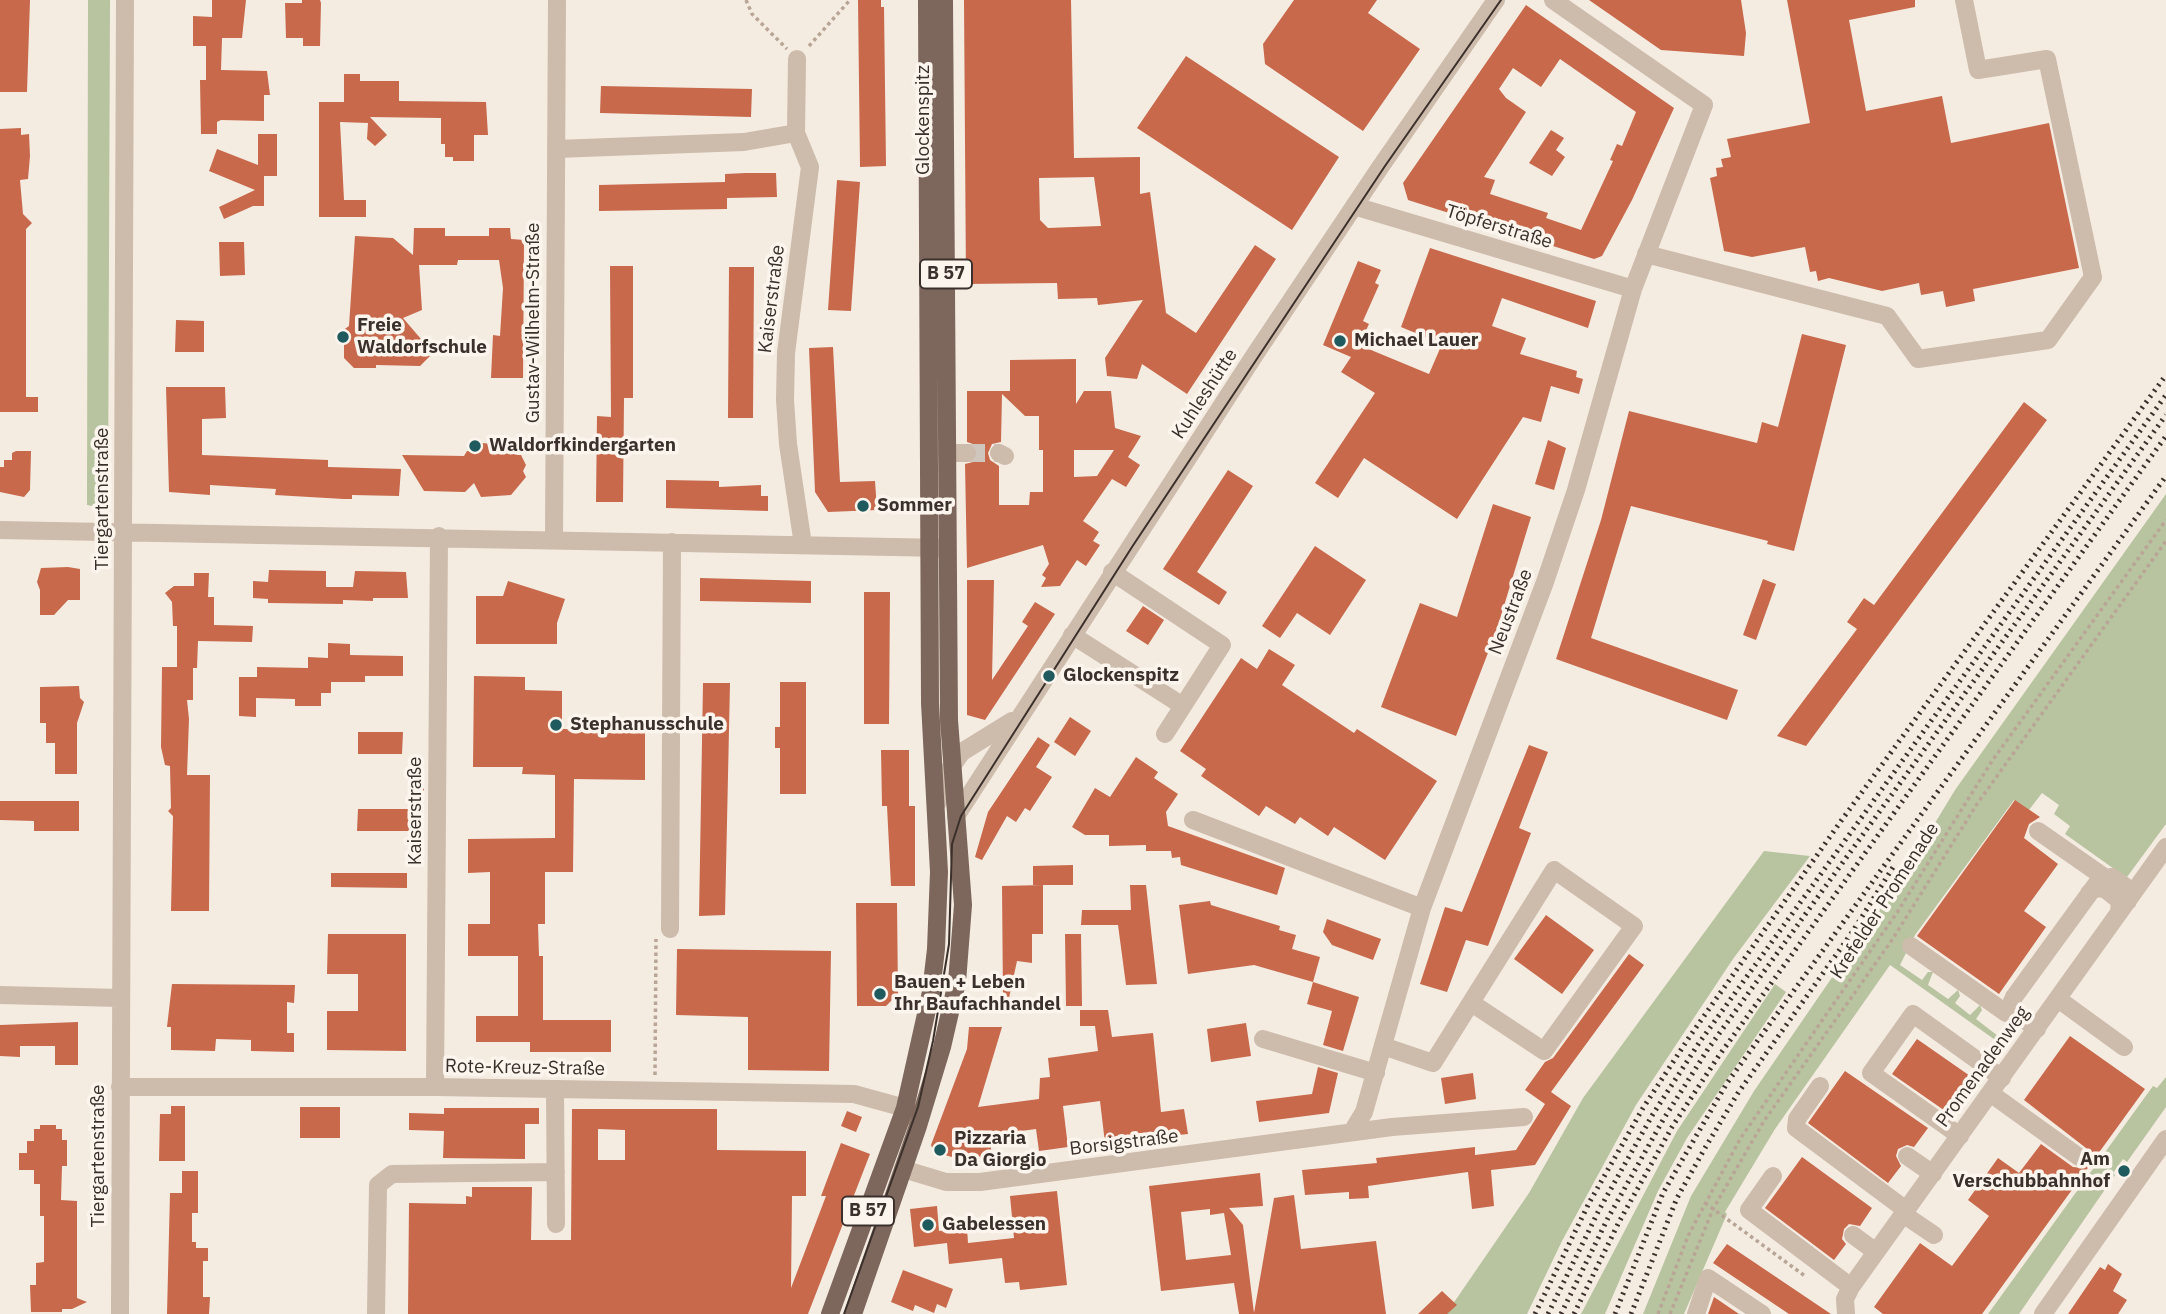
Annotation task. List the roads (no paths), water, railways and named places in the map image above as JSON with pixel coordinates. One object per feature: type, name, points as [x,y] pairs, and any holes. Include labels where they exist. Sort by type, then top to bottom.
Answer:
[{"type":"main road","name":"Glockenspitz","points":[[830,1314],[905,1108],[931,992],[936,949],[939,896],[931,716],[928,0]]},
{"type":"main road","name":"Glockenspitz","points":[[853,1314],[918,1126],[957,982],[963,905],[951,765],[944,0]]},
{"type":"street","name":"Tiergartenstraße","points":[[120,1314],[125,0]]},
{"type":"street","name":"Gustav-Wilhelm-Straße","points":[[554,539],[557,0]]},
{"type":"street","name":"Kuhleshütte","points":[[956,816],[1112,572],[1354,206],[1496,0]]},
{"type":"street","name":"Neustraße","points":[[1352,1132],[1364,1112],[1422,908],[1553,561],[1633,289],[1704,105],[1553,0]]},
{"type":"street","points":[[1646,254],[1887,316],[1918,359],[2048,340],[2093,277],[2047,59],[1978,70],[1964,0]]},
{"type":"street","name":"Kaiserstraße","points":[[797,59],[796,133],[810,167],[786,353],[785,400],[788,444],[803,545]]},
{"type":"street","points":[[556,149],[744,142],[796,133]]},
{"type":"street","name":"Töpferstraße","points":[[1354,206],[1633,289]]},
{"type":"street","points":[[947,453],[967,453]]},
{"type":"street","points":[[0,530],[439,536],[948,548]]},
{"type":"street","name":"Kaiserstraße","points":[[435,1087],[439,536]]},
{"type":"street","points":[[670,929],[672,542]]},
{"type":"street","points":[[1112,572],[1222,645],[1165,734]]},
{"type":"street","points":[[1072,635],[1183,706]]},
{"type":"street","points":[[935,819],[944,777],[951,765],[962,752],[1020,715]]},
{"type":"street","points":[[1193,820],[1422,908]]},
{"type":"street","points":[[2038,831],[2104,877],[2112,877],[2126,887],[2129,894],[2123,907]]},
{"type":"street","name":"Promenadenweg","points":[[1846,1314],[1845,1299],[1851,1287],[2166,847]]},
{"type":"street","points":[[1383,1046],[1433,1063],[1473,1004],[1554,870],[1634,926],[1544,1051],[1473,1004]]},
{"type":"street","points":[[2025,1045],[2025,1034],[2009,1021],[2009,1007],[2089,893],[2104,877]]},
{"type":"street","points":[[2089,893],[2096,888],[2105,889],[2120,901],[2123,907]]},
{"type":"street","points":[[1911,946],[2009,1007],[2037,1029]]},
{"type":"street","points":[[0,995],[120,998]]},
{"type":"street","points":[[2058,999],[2124,1048]]},
{"type":"street","points":[[1960,1136],[1871,1073],[1913,1014],[2002,1078]]},
{"type":"street","points":[[1263,1039],[1376,1073]]},
{"type":"street","points":[[1820,1086],[1797,1119],[1796,1128],[1934,1235]]},
{"type":"street","name":"Rote-Kreuz-Straße","points":[[120,1087],[435,1087],[854,1094],[905,1108]]},
{"type":"street","points":[[555,1089],[556,1224]]},
{"type":"street","points":[[1990,1093],[2079,1157]]},
{"type":"street","points":[[905,1108],[918,1126]]},
{"type":"street","name":"Borsigstraße","points":[[903,1170],[946,1182],[980,1182],[1352,1132],[1524,1117]]},
{"type":"street","points":[[2043,1314],[2166,1139]]},
{"type":"street","points":[[1908,1156],[1933,1174]]},
{"type":"street","points":[[376,1314],[378,1185],[392,1174],[556,1172]]},
{"type":"street","points":[[1773,1176],[1749,1210],[1851,1287]]},
{"type":"street","points":[[1853,1235],[1876,1252]]},
{"type":"street","points":[[1696,1314],[1708,1278],[1762,1314]]},
{"type":"tunnel","points":[[967,453],[999,453]]},
{"type":"tram line","points":[[844,1314],[918,1107],[933,1041],[949,944],[952,844],[961,816],[1132,547],[1385,166],[1501,0]]},
{"type":"railway","points":[[1535,1314],[1589,1203],[1643,1108],[1690,1036],[1841,821],[2166,375]]},
{"type":"railway","points":[[1548,1314],[1599,1210],[1653,1114],[1699,1043],[2166,395]]},
{"type":"railway","points":[[1561,1314],[1608,1218],[1663,1120],[1708,1049],[2166,415]]},
{"type":"railway","points":[[1574,1314],[1619,1222],[1672,1127],[1718,1057],[2166,436]]},
{"type":"railway","points":[[1615,1314],[1663,1193],[1727,1083],[2166,476]]},
{"type":"railway","points":[[1631,1314],[1677,1198],[1705,1148],[1738,1093],[1853,931],[1895,864]]},
{"type":"place","name":"Freie Waldorfschule","points":[[343,337]]},
{"type":"place","name":"Michael Lauer","points":[[1340,341]]},
{"type":"place","name":"Waldorfkindergarten","points":[[475,446]]},
{"type":"place","name":"Sommer","points":[[863,506]]},
{"type":"place","name":"Glockenspitz","points":[[1049,676]]},
{"type":"place","name":"Stephanusschule","points":[[556,725]]},
{"type":"place","name":"Bauen + Leben Ihr Baufachhandel","points":[[880,994]]},
{"type":"place","name":"Pizzaria Da Giorgio","points":[[940,1150]]},
{"type":"place","name":"Am Verschubbahnhof","points":[[2124,1171]]},
{"type":"place","name":"Gabelessen","points":[[928,1225]]}]
